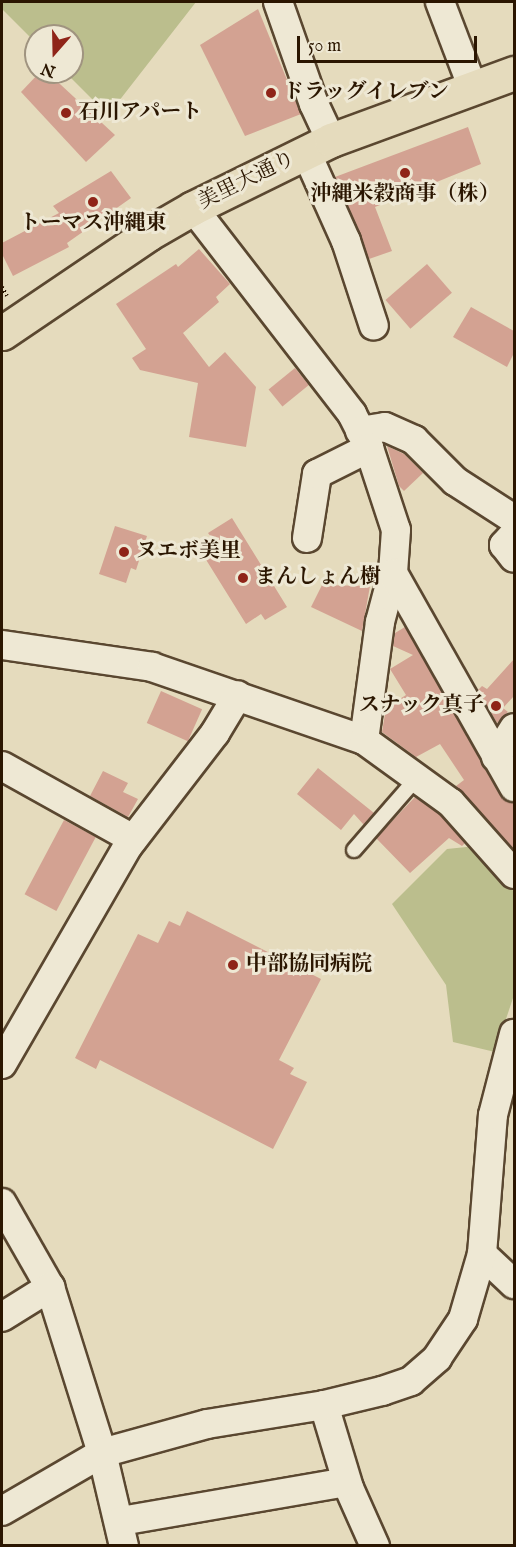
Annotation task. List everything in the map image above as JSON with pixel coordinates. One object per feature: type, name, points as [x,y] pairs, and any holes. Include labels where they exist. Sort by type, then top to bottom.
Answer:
[{"type":"main road","name":"美里大通り","points":[[2,333],[148,234],[193,208],[319,146],[472,86],[514,73]]},
{"type":"street","points":[[278,2],[314,104],[319,146],[346,241],[374,326]]},
{"type":"street","points":[[440,2],[472,86]]},
{"type":"street","points":[[193,208],[316,367],[365,440],[396,530],[393,573],[380,622],[364,740]]},
{"type":"street","points":[[307,538],[317,474],[386,427],[414,440],[455,481],[514,519]]},
{"type":"street","points":[[514,534],[504,546],[514,558]]},
{"type":"street","points":[[393,573],[514,787]]},
{"type":"street","points":[[2,645],[152,667],[364,740],[451,803],[514,874]]},
{"type":"street","points":[[2,1064],[133,839],[215,733],[238,695]]},
{"type":"street","points":[[496,757],[514,728]]},
{"type":"street","points":[[2,766],[133,839]]},
{"type":"street","points":[[2,1511],[102,1453],[207,1424],[324,1405],[411,1381],[437,1358],[463,1320],[482,1254],[502,1168],[495,1106],[514,1037]]},
{"type":"street","points":[[2,1205],[50,1287],[102,1453],[123,1533],[346,1482]]},
{"type":"street","points":[[482,1254],[514,1284]]},
{"type":"street","points":[[2,1317],[50,1287]]},
{"type":"street","points":[[324,1405],[346,1482],[375,1545]]},
{"type":"lane","points":[[354,850],[416,779]]},
{"type":"green space","points":[[2,2],[196,2],[108,115],[77,84],[84,84],[84,24],[24,24],[24,31],[2,9]]},
{"type":"green space","points":[[476,846],[514,892],[514,995],[495,1052],[453,1042],[446,985],[392,904],[447,849]]},
{"type":"building","points":[[258,9],[301,114],[245,136],[200,45]]},
{"type":"building","name":"石川アパート","points":[[29,84],[60,84],[115,135],[86,162],[21,92]]},
{"type":"building","points":[[468,127],[481,164],[375,207],[392,251],[369,259],[335,177]]},
{"type":"building","points":[[111,171],[131,198],[67,243],[69,247],[13,276],[2,254],[2,243],[59,213],[53,206]]},
{"type":"building","points":[[199,249],[230,284],[216,297],[219,302],[183,333],[209,367],[225,352],[256,387],[246,447],[189,437],[198,383],[140,370],[132,358],[146,349],[116,304],[176,264],[178,267]]},
{"type":"building","points":[[427,264],[452,293],[410,329],[385,300]]},
{"type":"building","points":[[471,307],[514,331],[514,353],[507,367],[453,337]]},
{"type":"building","points":[[295,368],[309,385],[282,406],[269,389]]},
{"type":"building","points":[[387,446],[404,454],[423,473],[404,491],[399,486]]},
{"type":"building","name":"まんしょん樹","points":[[232,518],[287,607],[265,620],[261,614],[246,624],[200,550],[214,541],[208,533]]},
{"type":"building","name":"ヌエボ美里","points":[[115,526],[147,536],[136,570],[131,568],[126,583],[99,574]]},
{"type":"building","points":[[322,585],[370,586],[362,631],[311,607]]},
{"type":"building","points":[[405,627],[500,795],[514,803],[514,850],[456,786],[464,780],[440,744],[416,757],[382,732],[386,708],[406,695],[390,669],[413,655],[393,646],[395,633]]},
{"type":"building","points":[[514,659],[514,696],[503,708],[508,712],[497,723],[478,690],[482,686],[487,689]]},
{"type":"building","points":[[161,691],[202,709],[188,741],[147,723]]},
{"type":"building","points":[[318,768],[374,813],[364,825],[354,814],[341,830],[297,794]]},
{"type":"building","points":[[103,771],[128,783],[123,792],[138,799],[128,817],[90,796]]},
{"type":"building","points":[[415,797],[440,815],[465,843],[462,846],[449,838],[410,873],[376,838]]},
{"type":"building","points":[[64,820],[96,837],[56,911],[25,894]]},
{"type":"building","points":[[187,911],[321,979],[279,1060],[294,1068],[290,1074],[307,1082],[273,1149],[100,1060],[96,1069],[75,1058],[138,934],[158,943],[169,921],[180,926]]},
{"type":"place","name":"ドラッグイレブン","points":[[271,93]]},
{"type":"place","name":"石川アパート","points":[[66,113]]},
{"type":"place","name":"沖縄米穀商事（株）","points":[[405,173]]},
{"type":"place","name":"トーマス沖縄東","points":[[93,202]]},
{"type":"place","name":"ヌエボ美里","points":[[124,552]]},
{"type":"place","name":"まんしょん樹","points":[[243,578]]},
{"type":"place","name":"スナック真子","points":[[496,706]]},
{"type":"place","name":"中部協同病院","points":[[233,965]]}]
